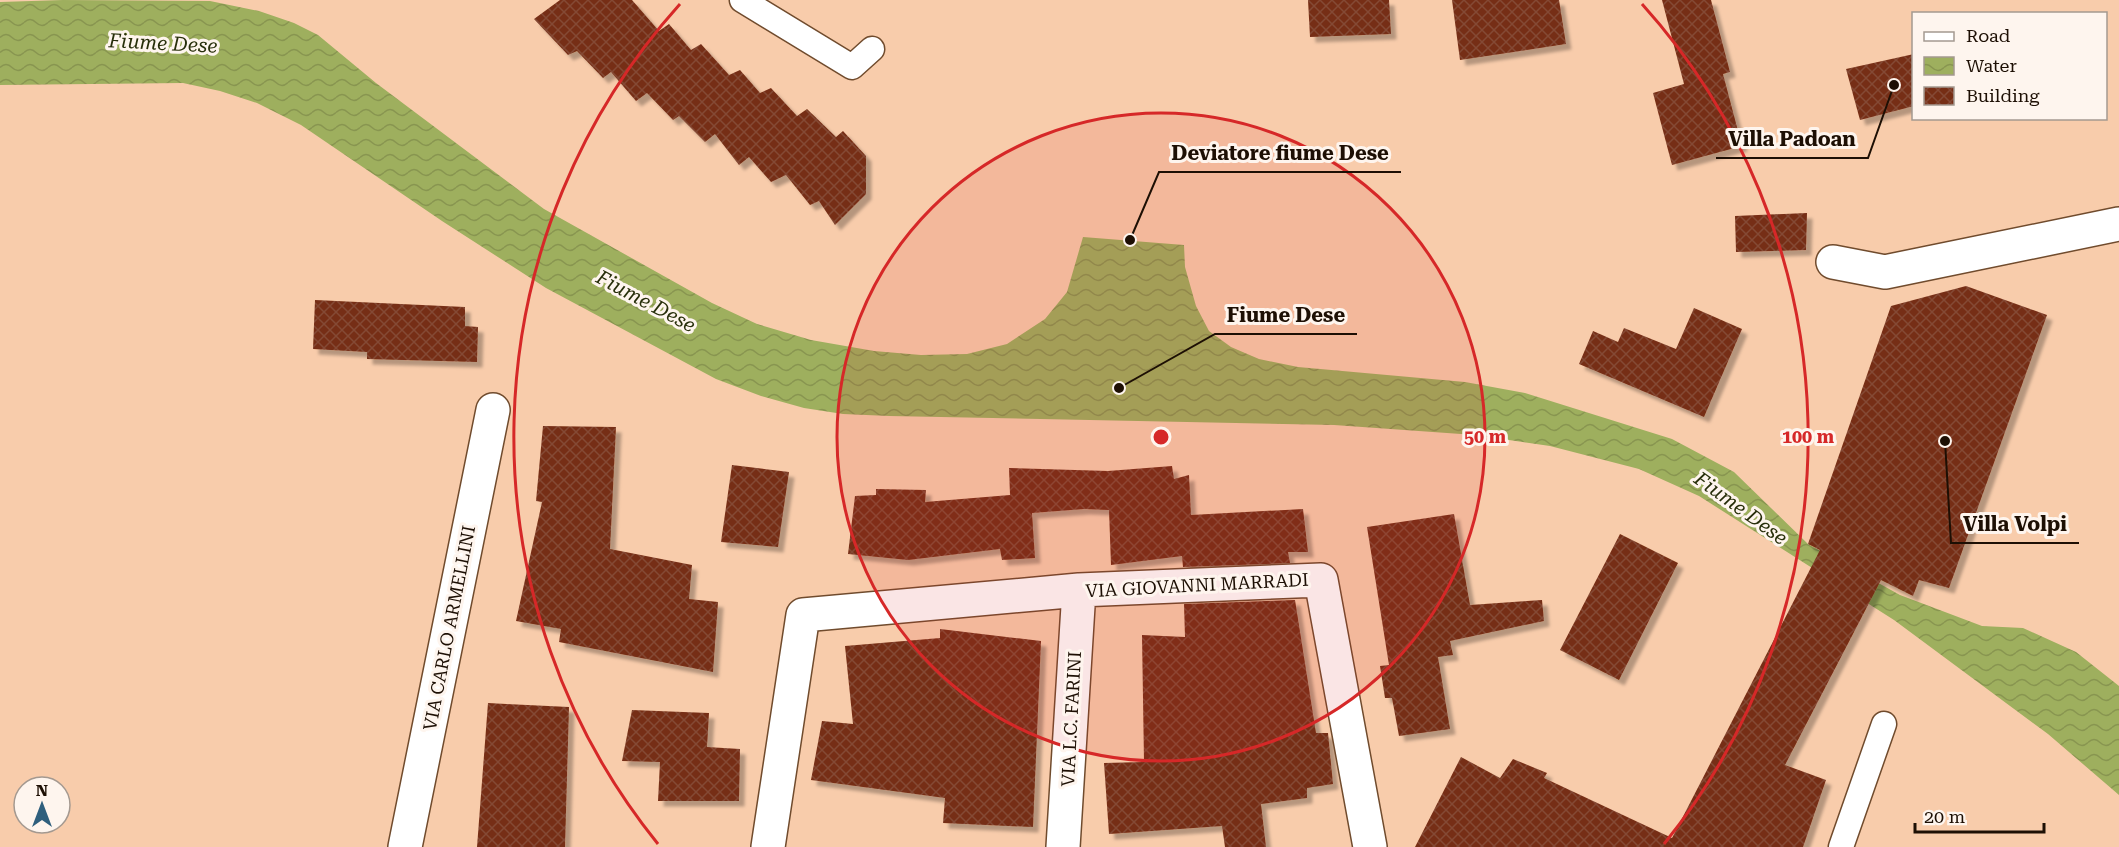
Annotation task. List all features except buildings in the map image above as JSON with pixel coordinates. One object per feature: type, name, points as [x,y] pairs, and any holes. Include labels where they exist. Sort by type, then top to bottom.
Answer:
[{"type":"street","points":[[1833,262],[1885,272],[2119,224]]},
{"type":"street","name":"VIA CARLO ARMELLINI","points":[[405,847],[493,410]]},
{"type":"street","name":"VIA GIOVANNI MARRADI","points":[[768,847],[803,615],[1079,590],[1321,580],[1370,847]]},
{"type":"street","name":"VIA L.C. FARINI","points":[[1063,847],[1079,590]]},
{"type":"lane","points":[[742,0],[852,68],[872,50]]},
{"type":"lane","points":[[1841,847],[1884,724]]},
{"type":"water","points":[[210,1],[259,11],[294,23],[318,35],[376,83],[544,209],[712,303],[757,324],[811,340],[874,351],[921,355],[967,354],[1007,344],[1045,319],[1067,292],[1083,237],[1184,245],[1185,267],[1196,306],[1209,331],[1231,347],[1259,359],[1298,367],[1465,382],[1525,393],[1672,439],[1734,472],[1808,544],[1900,595],[1982,626],[2023,628],[2076,652],[2119,686],[2119,795],[2048,734],[1894,620],[1699,496],[1639,469],[1550,446],[1475,435],[1334,425],[843,414],[804,408],[761,396],[716,379],[546,288],[442,221],[301,125],[257,103],[220,91],[183,83],[0,85],[0,2]]},
{"type":"place","name":"Villa Padoan","points":[[1894,85]]},
{"type":"place","name":"Deviatore fiume Dese","points":[[1130,240]]},
{"type":"place","name":"Fiume Dese","points":[[1119,388]]},
{"type":"place","name":"Villa Volpi","points":[[1945,441]]}]
